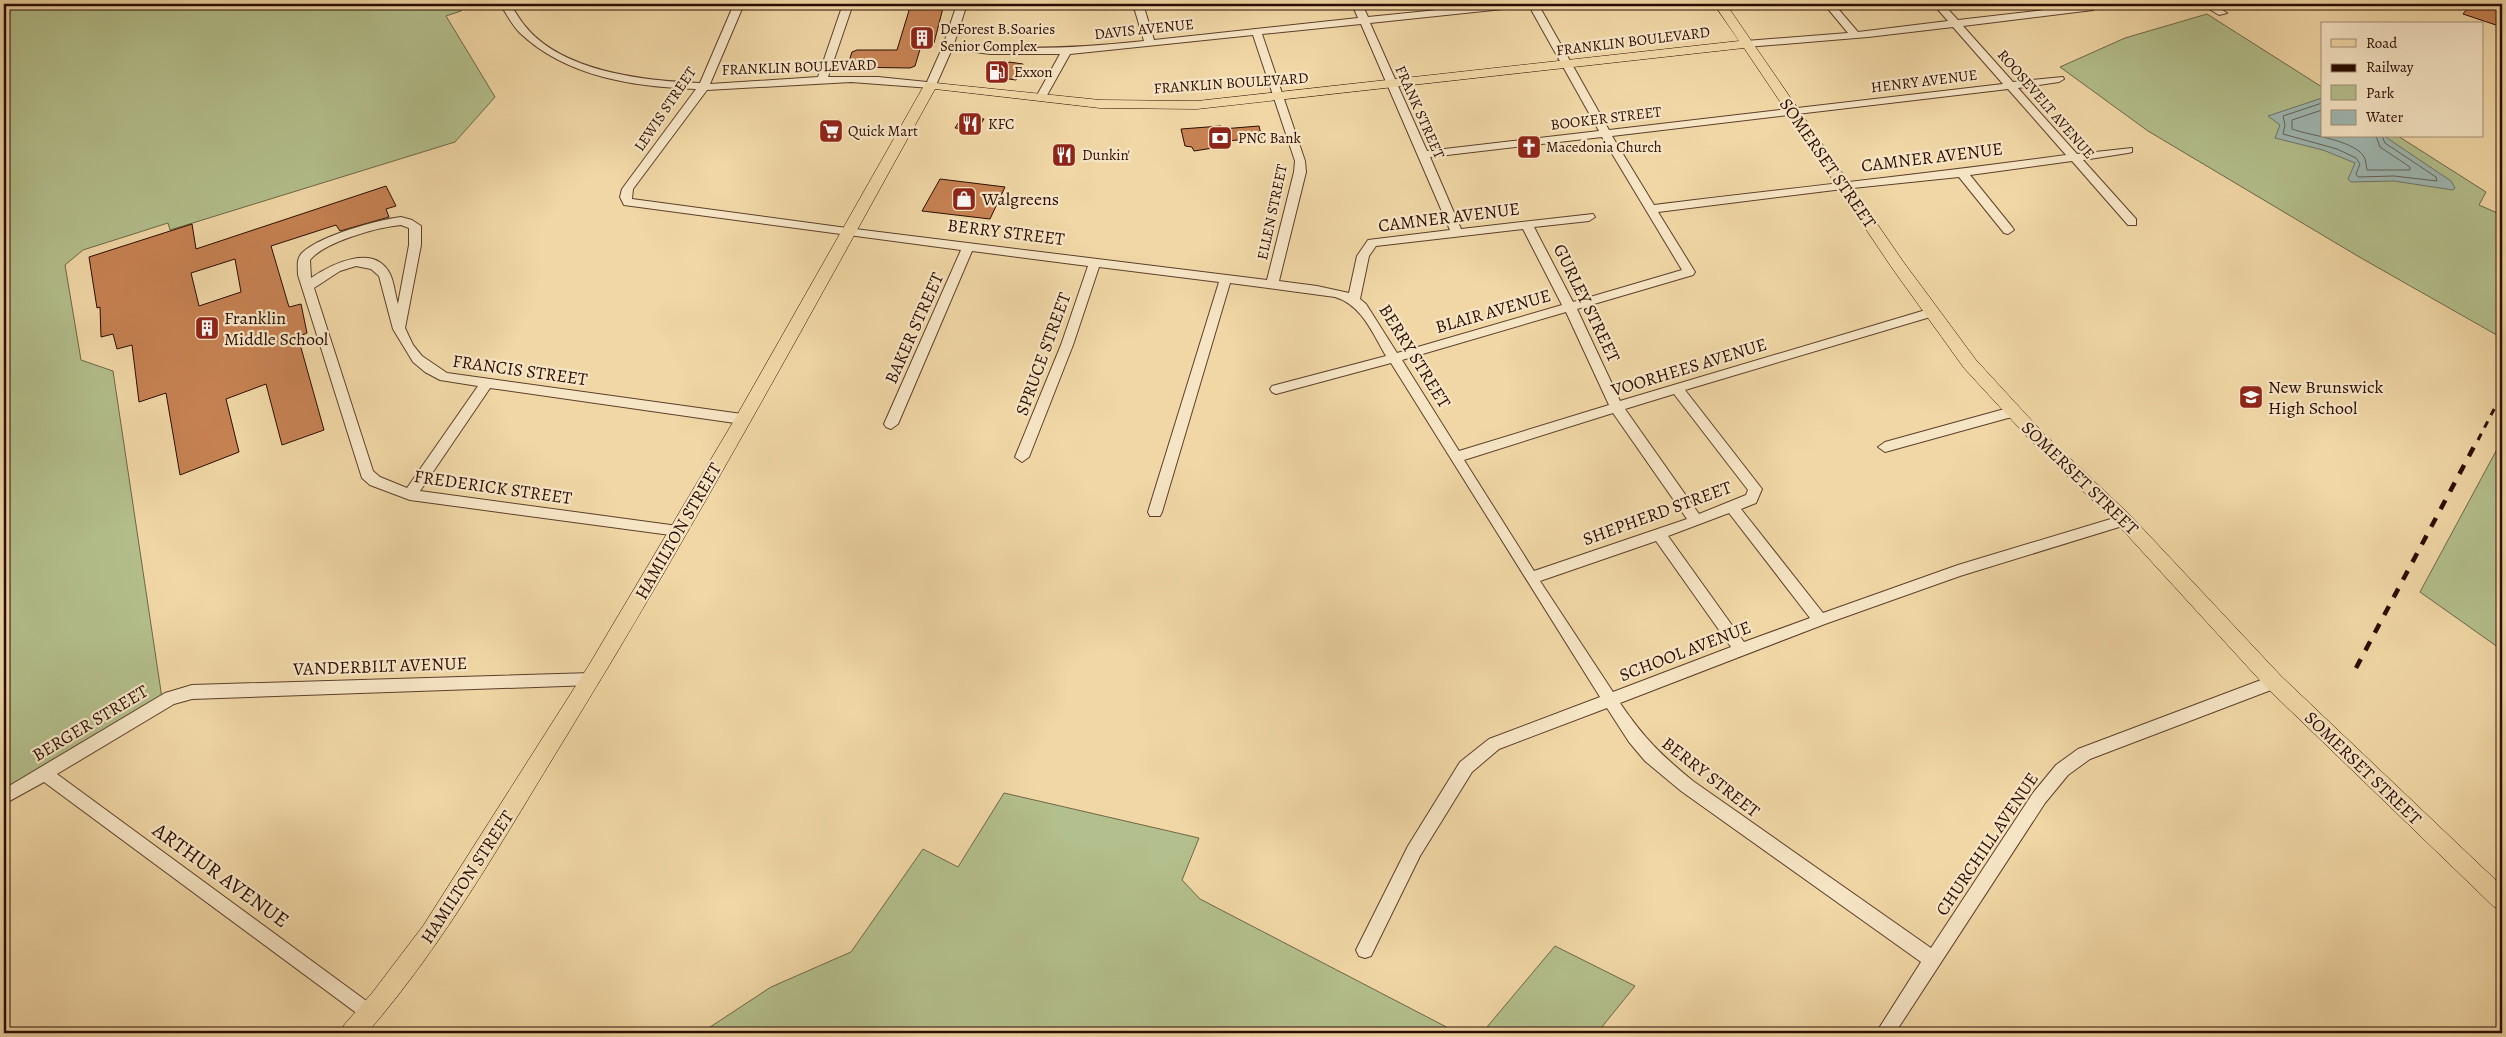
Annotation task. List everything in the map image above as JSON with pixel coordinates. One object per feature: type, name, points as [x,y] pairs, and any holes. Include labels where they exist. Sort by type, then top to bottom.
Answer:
[{"type":"main road","name":"SOMERSET STREET","points":[[1720,4],[1843,185],[1970,364],[2016,415],[2124,520],[2274,682],[2502,900]]},
{"type":"main road","name":"FRANKLIN BOULEVARD","points":[[931,85],[1135,105],[1197,105],[1280,98],[1746,44]]},
{"type":"main road","name":"HAMILTON STREET","points":[[352,1033],[412,962],[592,679],[931,85]]},
{"type":"street","name":"FRANKLIN BOULEVARD","points":[[505,4],[520,28],[535,42],[577,65],[627,79],[670,85],[704,86],[867,79],[931,85]]},
{"type":"street","name":"LEWIS STREET","points":[[628,202],[626,197],[628,189],[704,86],[740,4]]},
{"type":"street","points":[[822,80],[848,4]]},
{"type":"street","name":"HAMILTON STREET","points":[[931,85],[948,46],[962,4]]},
{"type":"street","points":[[1138,4],[1150,44]]},
{"type":"street","name":"FRANK STREET","points":[[1357,4],[1457,232]]},
{"type":"street","name":"DAVIS AVENUE","points":[[948,46],[990,51],[1066,52],[1522,4]]},
{"type":"street","points":[[1534,4],[1606,134],[1651,209]]},
{"type":"street","points":[[1829,4],[1855,35]]},
{"type":"street","name":"ROOSEVELT AVENUE","points":[[1938,4],[2072,157],[2132,222]]},
{"type":"street","points":[[1746,44],[1855,35],[2093,7],[2091,4]]},
{"type":"street","points":[[2206,4],[2222,14]]},
{"type":"street","name":"ELLEN STREET","points":[[1258,33],[1297,148],[1300,172],[1272,284]]},
{"type":"street","points":[[1041,97],[1066,52]]},
{"type":"street","name":"HENRY AVENUE","points":[[1792,111],[1944,95],[2059,79]]},
{"type":"street","name":"BOOKER STREET","points":[[1422,155],[1792,111]]},
{"type":"street","name":"CAMNER AVENUE","points":[[1651,209],[1843,185],[1962,173],[2128,150]]},
{"type":"street","points":[[1962,173],[2008,230]]},
{"type":"street","name":"BERRY STREET","points":[[628,202],[847,232],[1272,284],[1341,294],[1354,300],[1362,307],[1531,578],[1634,738],[1651,756],[1687,786],[1934,961]]},
{"type":"street","name":"BLAIR AVENUE","points":[[1276,389],[1394,358],[1689,272],[1651,209]]},
{"type":"street","name":"CAMNER AVENUE","points":[[1354,300],[1363,256],[1372,243],[1590,217]]},
{"type":"street","name":"FREDERICK STREET","points":[[400,329],[415,246],[415,226],[405,222],[387,223],[318,246],[304,260],[304,275],[367,474],[375,481],[410,495],[678,531]]},
{"type":"street","name":"GURLEY STREET","points":[[1527,225],[1570,308],[1617,408],[1696,521]]},
{"type":"street","name":"BAKER STREET","points":[[891,424],[969,246]]},
{"type":"street","name":"FRANCIS STREET","points":[[308,286],[331,269],[347,262],[362,262],[379,268],[384,274],[400,329],[409,350],[418,362],[435,374],[486,384],[742,419]]},
{"type":"street","name":"SPRUCE STREET","points":[[1022,458],[1067,345],[1095,262]]},
{"type":"street","points":[[1155,512],[1226,278]]},
{"type":"street","name":"VOORHEES AVENUE","points":[[1456,458],[1677,388],[1933,312]]},
{"type":"street","points":[[410,495],[486,384]]},
{"type":"street","name":"SHEPHERD STREET","points":[[1531,578],[1696,521],[1752,499],[1755,489],[1677,388]]},
{"type":"street","points":[[1885,447],[2008,414],[2016,415]]},
{"type":"street","points":[[1732,507],[1820,620]]},
{"type":"street","name":"SCHOOL AVENUE","points":[[1365,950],[1414,851],[1466,767],[1494,744],[1820,620],[1958,571],[2124,520]]},
{"type":"street","points":[[1658,533],[1741,650]]},
{"type":"street","name":"VANDERBILT AVENUE","points":[[170,698],[208,690],[592,679]]},
{"type":"street","name":"CHURCHILL AVENUE","points":[[1885,1033],[1934,961],[2039,798],[2062,770],[2084,754],[2274,682]]},
{"type":"street","name":"BERGER STREET","points":[[4,797],[170,698]]},
{"type":"street","name":"ARTHUR AVENUE","points":[[44,773],[370,1014]]},
{"type":"green space","points":[[4,4],[226,4],[227,6],[238,4],[465,4],[461,11],[446,16],[495,97],[455,142],[170,230],[168,223],[83,250],[65,265],[81,360],[113,371],[163,705],[4,799]]},
{"type":"green space","points":[[2207,14],[2321,86],[2321,138],[2401,138],[2486,192],[2479,205],[2502,215],[2502,338],[2361,258],[2148,131],[2060,67],[2125,38]]},
{"type":"green space","points":[[2502,440],[2502,650],[2420,592]]},
{"type":"green space","points":[[1004,793],[1199,838],[1182,880],[1200,899],[1458,1033],[701,1033],[771,987],[851,952],[923,849],[958,867]]},
{"type":"green space","points":[[1555,946],[1635,986],[1597,1033],[1482,1033]]},
{"type":"water","points":[[2321,98],[2321,138],[2387,138],[2451,181],[2455,188],[2453,190],[2394,181],[2351,182],[2348,179],[2355,163],[2323,150],[2275,138],[2280,125],[2268,116]]},
{"type":"building","name":"DeForest B.Soaries Senior Complex","points":[[911,4],[944,4],[934,43],[921,46],[915,66],[910,68],[847,67],[852,52],[857,50],[897,50]]},
{"type":"building","points":[[2471,4],[2502,4],[2502,27],[2463,14]]},
{"type":"building","points":[[1009,62],[1023,64],[1016,80],[1002,78]]},
{"type":"building","name":"KFC","points":[[962,117],[984,119],[977,130],[955,128]]},
{"type":"building","name":"PNC Bank","points":[[1221,126],[1222,129],[1259,126],[1262,138],[1226,141],[1226,146],[1194,151],[1192,147],[1185,146],[1181,129]]},
{"type":"building","name":"Walgreens","points":[[940,179],[1005,187],[990,219],[922,211]]},
{"type":"building","name":"Franklin Middle School","points":[[386,186],[396,206],[386,209],[389,217],[340,231],[336,225],[271,246],[289,307],[301,304],[307,333],[298,337],[324,430],[282,445],[266,384],[226,399],[239,452],[180,475],[166,393],[139,402],[132,345],[117,349],[113,334],[101,337],[100,307],[97,308],[89,257],[192,224],[196,249]],"holes":[[[235,259],[241,292],[199,306],[191,273]]]},
{"type":"railway","points":[[2478,440],[2502,394]]},
{"type":"railway","points":[[2356,668],[2478,439]]},
{"type":"place","name":"DeForest B.Soaries Senior Complex","points":[[922,38]]},
{"type":"place","name":"Exxon","points":[[997,72]]},
{"type":"place","name":"KFC","points":[[970,124]]},
{"type":"place","name":"Quick Mart","points":[[831,131]]},
{"type":"place","name":"PNC Bank","points":[[1220,138]]},
{"type":"place","name":"Macedonia Church","points":[[1529,147]]},
{"type":"place","name":"Dunkin'","points":[[1064,155]]},
{"type":"place","name":"Walgreens","points":[[964,199]]},
{"type":"place","name":"Franklin Middle School","points":[[207,328]]},
{"type":"place","name":"New Brunswick High School","points":[[2251,397]]}]
